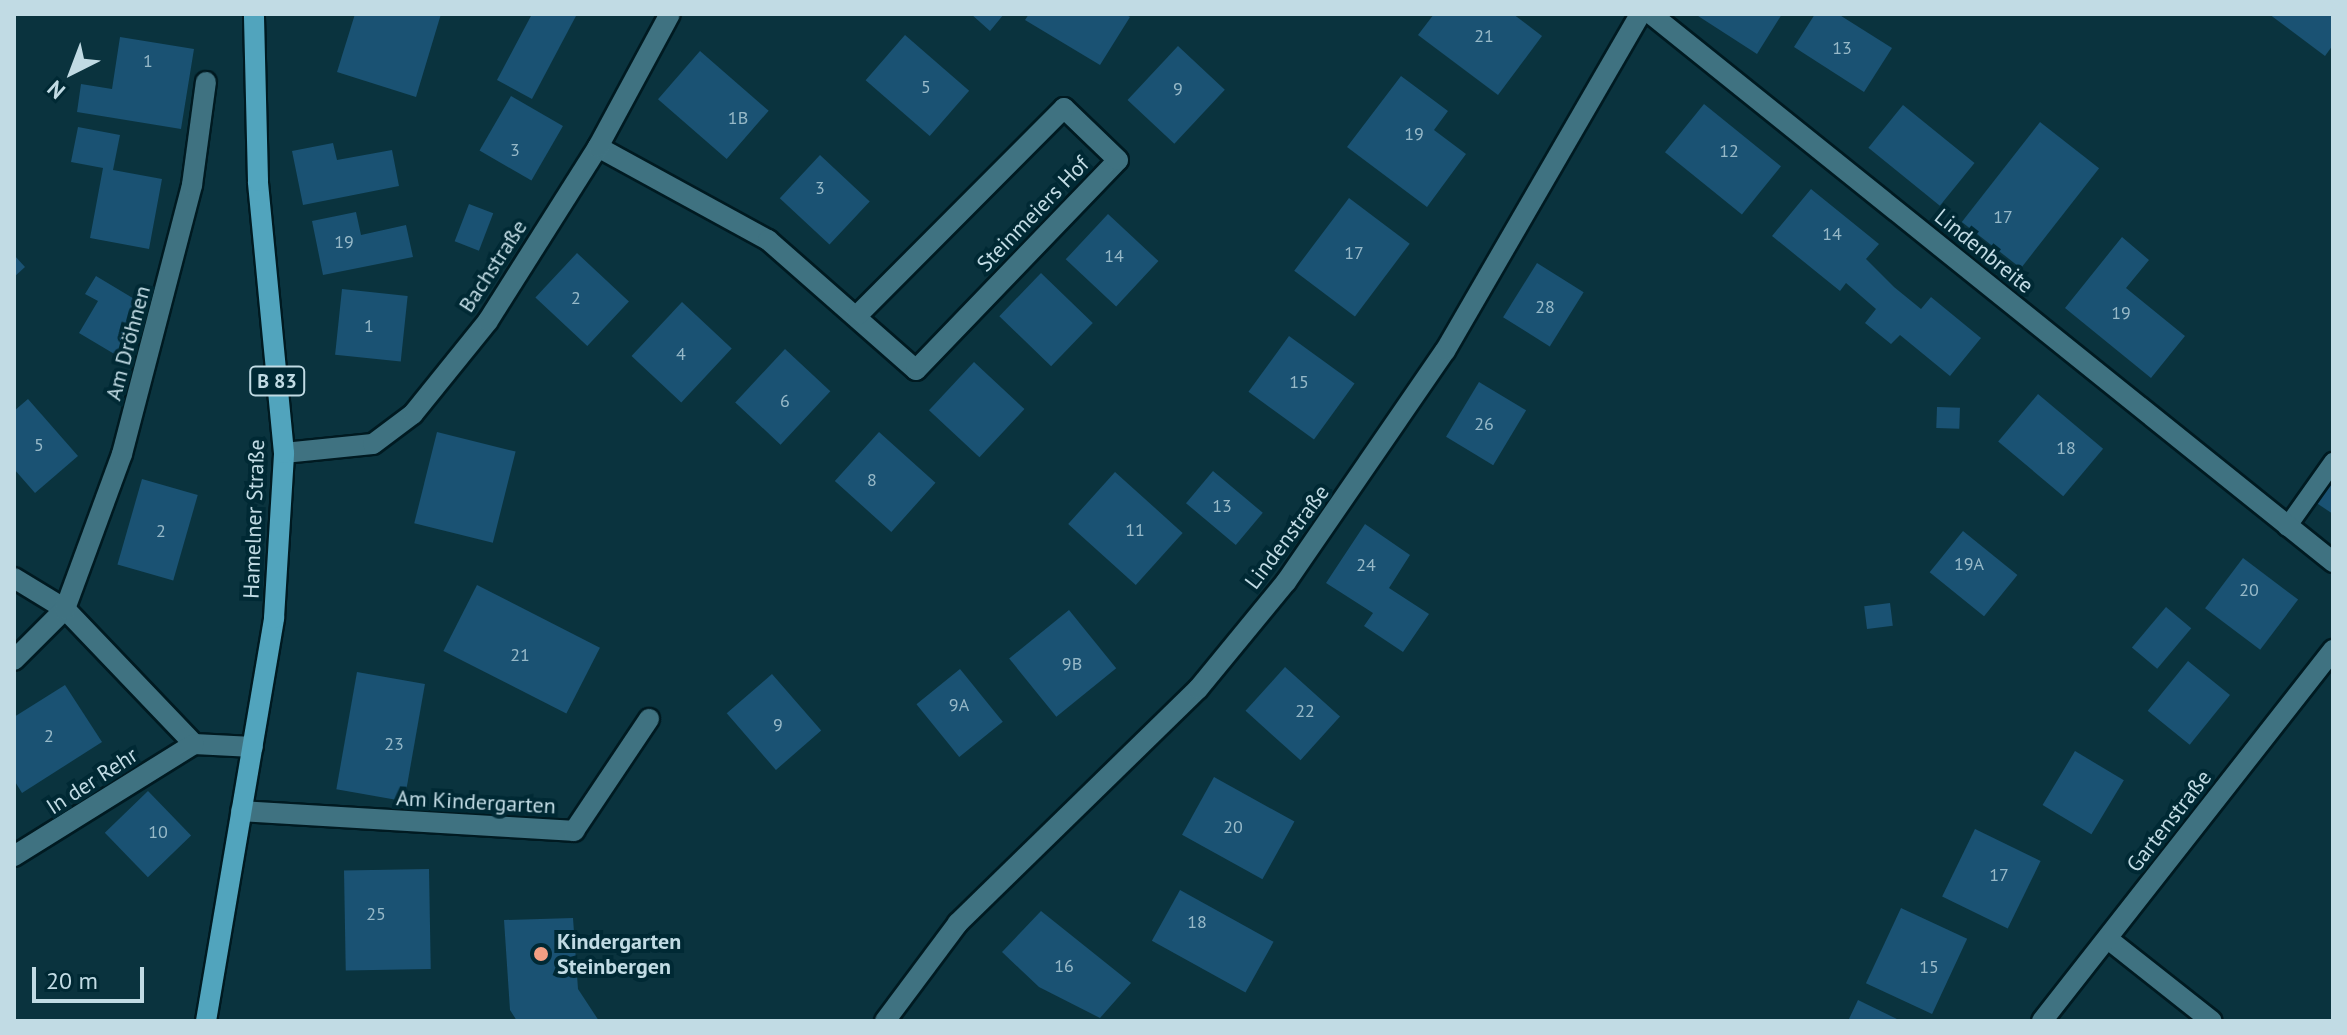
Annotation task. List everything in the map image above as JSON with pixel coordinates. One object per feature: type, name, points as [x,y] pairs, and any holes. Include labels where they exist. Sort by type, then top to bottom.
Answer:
[{"type":"main road","name":"Hamelner Straße","points":[[206,1021],[274,618],[284,453],[258,181],[254,14]]},
{"type":"street","name":"Bachstraße","points":[[284,453],[373,444],[413,414],[488,321],[598,147],[670,14]]},
{"type":"street","name":"Lindenstraße","points":[[885,1021],[958,923],[1198,689],[1286,582],[1445,351],[1640,14]]},
{"type":"street","name":"Lindenbreite","points":[[1651,14],[2333,562]]},
{"type":"street","name":"Am Dröhnen","points":[[14,660],[65,609],[161,321],[206,82]]},
{"type":"street","name":"Steinmeiers Hof","points":[[598,147],[768,240],[858,315],[916,370],[1118,160],[1064,108],[858,315]]},
{"type":"street","points":[[14,578],[65,609],[194,744],[253,747]]},
{"type":"street","name":"Gartenstraße","points":[[2042,1021],[2333,650]]},
{"type":"street","name":"Am Kindergarten","points":[[241,811],[574,831],[649,719]]},
{"type":"street","name":"In der Rehr","points":[[14,856],[194,744]]},
{"type":"street","points":[[2108,939],[2212,1021]]},
{"type":"lane","points":[[2287,527],[2333,462]]},
{"type":"building","points":[[355,14],[441,14],[416,97],[337,72]]},
{"type":"building","points":[[532,14],[577,14],[532,99],[497,80]]},
{"type":"building","points":[[971,14],[1004,14],[990,31]]},
{"type":"building","points":[[1029,14],[1125,14],[1130,17],[1100,65],[1025,20]]},
{"type":"building","points":[[1434,14],[1513,14],[1542,36],[1498,95],[1418,35]]},
{"type":"building","points":[[1695,14],[1782,14],[1757,54]]},
{"type":"building","points":[[1815,14],[1838,14],[1892,48],[1864,92],[1794,47]]},
{"type":"building","points":[[2269,14],[2333,14],[2333,45],[2325,56]]},
{"type":"building","points":[[905,35],[969,91],[930,136],[866,80]]},
{"type":"building","points":[[120,37],[194,49],[181,129],[77,112],[81,84],[112,89]]},
{"type":"building","points":[[1178,46],[1225,90],[1174,144],[1128,100]]},
{"type":"building","points":[[700,51],[769,111],[727,159],[658,99]]},
{"type":"building","points":[[1401,76],[1448,111],[1434,130],[1466,154],[1427,207],[1347,147]]},
{"type":"building","points":[[511,96],[563,126],[531,181],[480,151]]},
{"type":"building","points":[[1704,104],[1781,166],[1742,214],[1665,152]]},
{"type":"building","points":[[1903,105],[1974,163],[1940,206],[1868,148]]},
{"type":"building","points":[[2040,122],[2099,168],[2021,268],[1962,222]]},
{"type":"building","points":[[78,127],[120,135],[113,170],[162,179],[149,249],[90,238],[103,168],[71,162]]},
{"type":"building","points":[[333,143],[337,160],[392,150],[399,186],[303,205],[292,151]]},
{"type":"building","points":[[820,155],[870,201],[829,245],[780,198]]},
{"type":"building","points":[[1811,189],[1879,244],[1866,259],[1894,287],[1921,309],[1931,297],[1981,338],[1950,376],[1900,335],[1891,344],[1865,323],[1876,309],[1846,283],[1840,291],[1772,236]]},
{"type":"building","points":[[1349,198],[1410,244],[1355,316],[1294,271]]},
{"type":"building","points":[[469,204],[493,213],[479,251],[455,241]]},
{"type":"building","points":[[356,212],[361,235],[406,225],[413,257],[323,275],[312,221]]},
{"type":"building","points":[[1108,214],[1158,261],[1116,306],[1066,259]]},
{"type":"building","points":[[2122,237],[2149,260],[2126,288],[2185,336],[2151,378],[2065,308]]},
{"type":"building","points":[[577,253],[629,301],[587,346],[535,298]]},
{"type":"building","points":[[14,255],[25,267],[14,277]]},
{"type":"building","points":[[1537,263],[1584,292],[1550,346],[1503,317]]},
{"type":"building","points":[[1041,273],[1093,323],[1051,366],[999,316]]},
{"type":"building","points":[[96,276],[146,306],[116,355],[79,333],[98,301],[85,294]]},
{"type":"building","points":[[342,289],[408,296],[401,362],[335,355]]},
{"type":"building","points":[[682,302],[732,348],[681,402],[632,356]]},
{"type":"building","points":[[1289,336],[1355,384],[1314,439],[1248,392]]},
{"type":"building","points":[[785,349],[830,391],[781,445],[735,402]]},
{"type":"building","points":[[974,362],[1024,409],[979,457],[929,410]]},
{"type":"building","points":[[1479,382],[1526,410],[1493,465],[1446,437]]},
{"type":"building","points":[[2038,394],[2103,449],[2063,496],[1998,441]]},
{"type":"building","points":[[28,399],[78,456],[35,493],[14,469],[14,411]]},
{"type":"building","points":[[1937,407],[1960,408],[1959,429],[1936,428]]},
{"type":"building","points":[[437,432],[516,452],[493,543],[414,523]]},
{"type":"building","points":[[879,432],[935,483],[891,532],[835,481]]},
{"type":"building","points":[[1213,471],[1263,513],[1236,545],[1186,503]]},
{"type":"building","points":[[1115,472],[1183,533],[1136,585],[1068,524]]},
{"type":"building","points":[[2333,477],[2333,514],[2315,502]]},
{"type":"building","points":[[142,479],[198,495],[173,581],[117,565]]},
{"type":"building","points":[[1365,524],[1410,555],[1389,588],[1429,614],[1403,652],[1364,626],[1373,613],[1326,583]]},
{"type":"building","points":[[1963,531],[2017,575],[1984,616],[1930,572]]},
{"type":"building","points":[[2243,558],[2298,600],[2260,650],[2205,608]]},
{"type":"building","points":[[477,585],[600,648],[566,714],[443,651]]},
{"type":"building","points":[[1890,603],[1893,626],[1867,629],[1864,606]]},
{"type":"building","points":[[2166,607],[2191,628],[2157,669],[2132,648]]},
{"type":"building","points":[[1069,610],[1116,668],[1056,717],[1009,658]]},
{"type":"building","points":[[2188,661],[2230,695],[2190,745],[2148,711]]},
{"type":"building","points":[[1285,667],[1340,717],[1301,760],[1246,711]]},
{"type":"building","points":[[960,669],[1003,722],[959,757],[916,704]]},
{"type":"building","points":[[357,672],[425,684],[404,801],[336,789]]},
{"type":"building","points":[[772,674],[821,731],[776,770],[727,713]]},
{"type":"building","points":[[65,685],[102,742],[22,793],[14,780],[14,717]]},
{"type":"building","points":[[2075,751],[2124,780],[2091,834],[2043,805]]},
{"type":"building","points":[[1214,777],[1294,822],[1262,879],[1182,835]]},
{"type":"building","points":[[148,791],[191,836],[148,877],[105,833]]},
{"type":"building","points":[[1975,829],[2041,861],[2008,928],[1942,896]]},
{"type":"building","points":[[429,869],[431,969],[346,970],[344,870]]},
{"type":"building","points":[[1180,890],[1274,942],[1245,993],[1152,941]]},
{"type":"building","points":[[1901,908],[1967,939],[1932,1014],[1866,983]]},
{"type":"building","points":[[1041,911],[1131,983],[1100,1018],[1039,987],[1002,952]]},
{"type":"building","name":"Kindergarten Steinbergen","points":[[573,918],[578,989],[599,1021],[517,1021],[510,1010],[504,920]]},
{"type":"building","points":[[1858,1000],[1901,1021],[1848,1021]]},
{"type":"place","name":"Kindergarten Steinbergen","points":[[541,954]]}]
